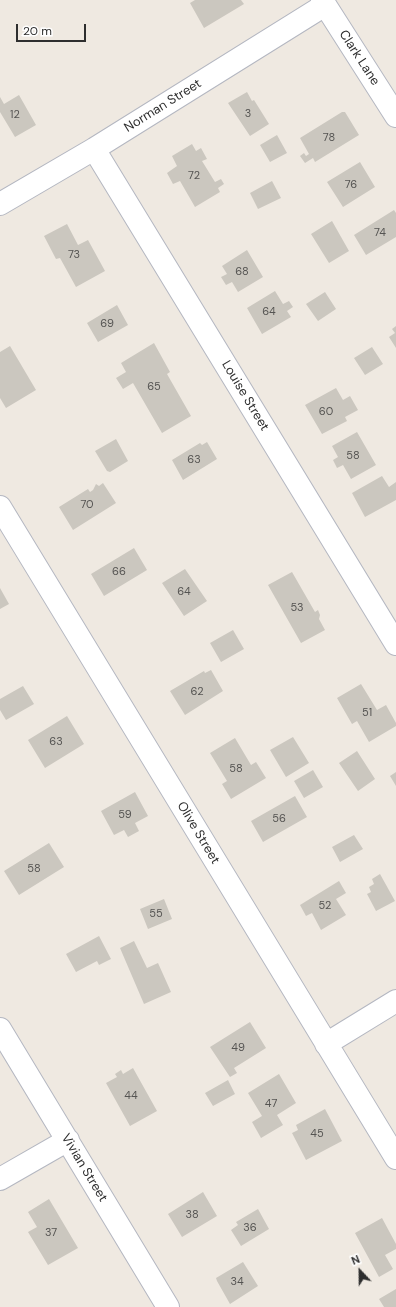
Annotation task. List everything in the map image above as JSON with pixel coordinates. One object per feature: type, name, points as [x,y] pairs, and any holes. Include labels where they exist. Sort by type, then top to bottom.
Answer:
[{"type":"street","name":"Clark Lane","points":[[324,2],[396,116]]},
{"type":"street","name":"Norman Street","points":[[0,204],[94,149],[324,2]]},
{"type":"street","name":"Louise Street","points":[[94,149],[396,644]]},
{"type":"street","name":"Olive Street","points":[[0,507],[396,1158]]},
{"type":"street","points":[[326,1044],[396,1000]]},
{"type":"street","name":"Vivian Street","points":[[0,1029],[168,1307]]},
{"type":"street","points":[[0,1179],[68,1140]]},
{"type":"building","points":[[195,0],[241,0],[244,4],[204,28],[190,3]]},
{"type":"building","points":[[247,92],[252,101],[254,100],[269,124],[250,136],[228,103]]},
{"type":"building","points":[[19,95],[36,125],[15,137],[0,112],[0,97],[4,104]]},
{"type":"building","points":[[342,112],[345,112],[359,135],[315,162],[313,158],[305,163],[300,156],[304,153],[306,156],[309,154],[300,138]]},
{"type":"building","points":[[277,135],[287,153],[270,162],[260,145]]},
{"type":"building","points":[[192,144],[196,151],[201,148],[207,159],[202,161],[215,182],[221,179],[224,184],[218,188],[220,192],[195,207],[180,181],[173,184],[167,173],[177,166],[172,156]]},
{"type":"building","points":[[360,162],[375,187],[343,207],[327,182]]},
{"type":"building","points":[[272,181],[281,198],[258,209],[250,193]]},
{"type":"building","points":[[394,210],[396,213],[396,237],[366,255],[354,235]]},
{"type":"building","points":[[332,221],[349,251],[329,263],[311,234]]},
{"type":"building","points":[[67,224],[78,245],[88,240],[105,271],[76,287],[60,258],[56,259],[44,236]]},
{"type":"building","points":[[247,250],[263,277],[238,292],[232,282],[226,285],[221,277],[227,274],[222,266]]},
{"type":"building","points":[[275,291],[283,304],[289,301],[293,307],[287,311],[291,317],[262,334],[247,308]]},
{"type":"building","points":[[325,292],[336,309],[318,321],[306,304]]},
{"type":"building","points":[[117,305],[128,325],[98,342],[87,323]]},
{"type":"building","points":[[396,326],[396,348],[389,337],[395,333],[392,329]]},
{"type":"building","points":[[154,343],[170,372],[167,374],[191,416],[162,433],[133,383],[123,389],[116,378],[126,372],[121,363]]},
{"type":"building","points":[[10,346],[36,390],[6,408],[0,398],[0,352]]},
{"type":"building","points":[[372,347],[383,364],[365,375],[354,358]]},
{"type":"building","points":[[336,388],[343,400],[350,396],[358,410],[345,417],[347,421],[322,434],[305,405]]},
{"type":"building","points":[[357,432],[376,465],[351,479],[343,465],[337,468],[333,460],[338,457],[332,446]]},
{"type":"building","points":[[116,439],[128,461],[110,472],[107,471],[95,451]]},
{"type":"building","points":[[207,442],[217,459],[183,480],[172,460],[200,443],[202,445]]},
{"type":"building","points":[[382,476],[389,487],[396,482],[396,500],[365,517],[352,493]]},
{"type":"building","points":[[103,483],[116,503],[73,530],[59,507],[88,489],[90,492],[96,484],[99,486]]},
{"type":"building","points":[[134,548],[147,570],[104,596],[91,574]]},
{"type":"building","points":[[185,569],[207,601],[184,616],[162,583]]},
{"type":"building","points":[[292,572],[315,612],[318,610],[320,615],[319,619],[325,630],[301,643],[268,585]]},
{"type":"building","points":[[0,588],[9,604],[0,609]]},
{"type":"building","points":[[233,630],[244,649],[221,662],[210,643]]},
{"type":"building","points":[[211,670],[223,691],[185,715],[170,691],[204,671],[205,673]]},
{"type":"building","points":[[361,684],[377,710],[386,705],[396,723],[396,726],[369,742],[357,721],[352,724],[337,698]]},
{"type":"building","points":[[23,686],[34,704],[6,720],[0,710],[0,699]]},
{"type":"building","points":[[67,716],[84,744],[45,768],[28,740]]},
{"type":"building","points":[[293,737],[309,763],[286,777],[270,750]]},
{"type":"building","points":[[235,738],[251,765],[256,762],[266,778],[231,799],[222,784],[227,781],[210,753]]},
{"type":"building","points":[[357,751],[375,779],[358,791],[339,763]]},
{"type":"building","points":[[313,770],[323,787],[304,798],[294,781]]},
{"type":"building","points":[[396,772],[396,786],[390,776]]},
{"type":"building","points":[[135,792],[148,816],[135,823],[139,831],[128,837],[124,830],[114,835],[101,811]]},
{"type":"building","points":[[295,796],[307,817],[263,842],[251,821]]},
{"type":"building","points":[[354,835],[363,849],[340,862],[332,847]]},
{"type":"building","points":[[49,843],[64,867],[19,895],[4,871]]},
{"type":"building","points":[[380,874],[395,901],[376,911],[367,894],[371,892],[369,887],[374,884],[372,879]]},
{"type":"building","points":[[339,881],[346,893],[336,899],[346,915],[321,930],[312,913],[306,916],[300,905]]},
{"type":"building","points":[[164,899],[172,919],[148,929],[140,909]]},
{"type":"building","points":[[99,936],[111,959],[99,965],[97,961],[76,972],[66,954]]},
{"type":"building","points":[[134,941],[147,968],[158,963],[171,992],[144,1004],[120,948]]},
{"type":"building","points":[[250,1022],[266,1048],[234,1068],[237,1073],[230,1077],[210,1047]]},
{"type":"building","points":[[133,1068],[157,1111],[130,1126],[106,1083],[117,1077],[115,1074],[121,1070],[123,1074]]},
{"type":"building","points":[[279,1074],[296,1103],[277,1115],[283,1125],[261,1138],[252,1122],[262,1116],[248,1093]]},
{"type":"building","points":[[228,1080],[235,1094],[213,1106],[205,1093]]},
{"type":"building","points":[[325,1109],[342,1141],[306,1160],[292,1133],[298,1130],[296,1125]]},
{"type":"building","points":[[203,1192],[217,1216],[182,1237],[168,1214]]},
{"type":"building","points":[[49,1199],[78,1248],[48,1265],[28,1232],[37,1227],[28,1212]]},
{"type":"building","points":[[258,1209],[269,1229],[241,1246],[231,1230],[238,1225],[236,1222]]},
{"type":"building","points":[[382,1218],[396,1244],[396,1249],[385,1255],[393,1269],[379,1277],[355,1233]]},
{"type":"building","points":[[243,1262],[258,1286],[230,1304],[216,1278]]},
{"type":"building","points":[[396,1289],[396,1307],[384,1307],[379,1299]]}]
